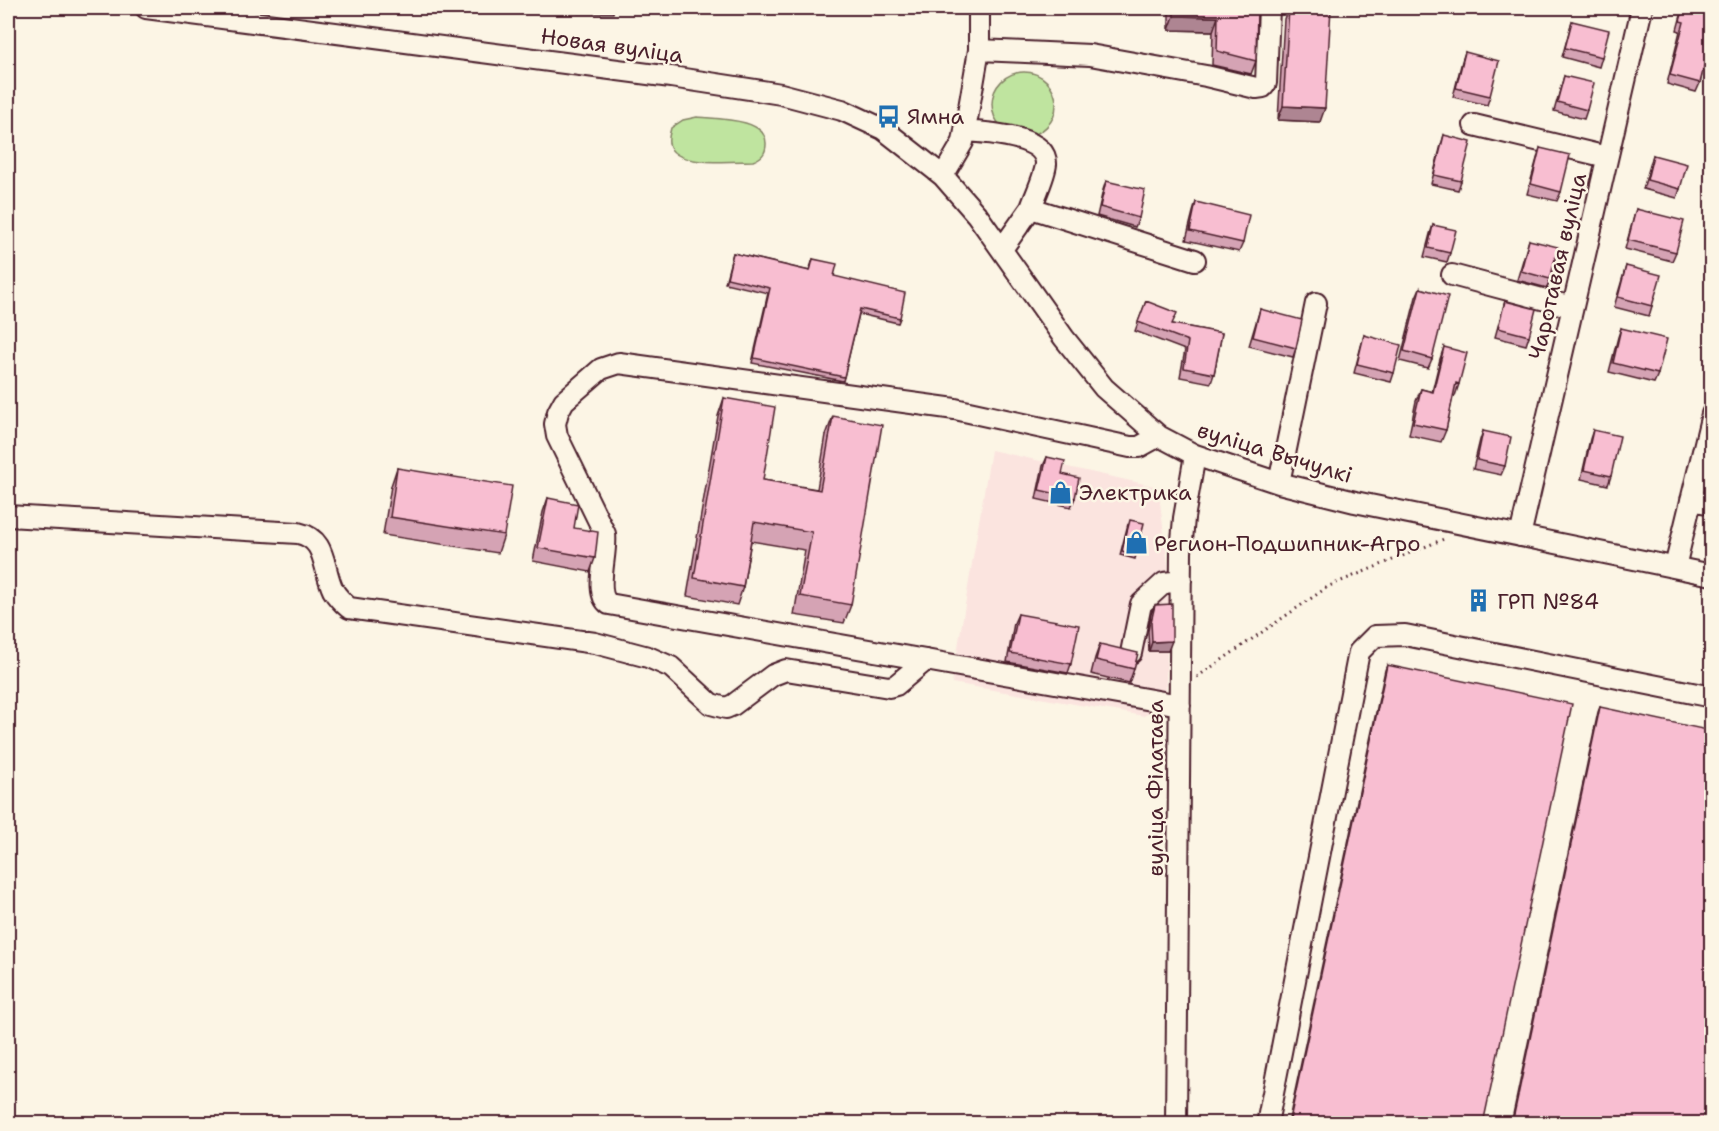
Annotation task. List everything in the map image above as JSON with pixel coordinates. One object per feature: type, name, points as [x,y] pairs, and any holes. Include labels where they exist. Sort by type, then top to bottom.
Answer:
[{"type":"street","name":"Новая вуліца","points":[[146,8],[671,77],[781,94],[842,110],[883,129],[943,176]]},
{"type":"street","points":[[943,176],[963,142],[966,130],[979,50],[979,8]]},
{"type":"street","points":[[979,50],[1090,55],[1206,76],[1256,88],[1263,87],[1266,82],[1269,8]]},
{"type":"street","name":"Чаротавая вуліца","points":[[1520,536],[1642,8]]},
{"type":"street","points":[[1474,125],[1607,157]]},
{"type":"street","points":[[966,130],[1024,140],[1044,155],[1046,164],[1031,208],[1002,249]]},
{"type":"street","name":"вуліца Вычулкі","points":[[943,176],[977,215],[1064,338],[1104,387],[1159,436],[1196,455],[1279,483],[1355,502],[1712,575]]},
{"type":"street","points":[[1031,208],[1195,260]]},
{"type":"street","points":[[1452,275],[1572,307]]},
{"type":"street","points":[[1279,483],[1316,303]]},
{"type":"street","points":[[1159,436],[1139,447],[1130,447],[955,409],[619,363],[601,369],[564,401],[555,424],[557,436],[605,534],[607,546],[601,591],[603,600],[609,604],[1180,705]]},
{"type":"street","points":[[1675,567],[1712,414]]},
{"type":"street","name":"вуліца Філатава","points":[[1176,1124],[1181,581],[1184,518],[1196,455]]},
{"type":"street","points":[[1691,500],[1712,504]]},
{"type":"street","points":[[8,516],[298,533],[309,536],[318,544],[333,590],[349,608],[595,643],[648,657],[670,667],[702,698],[718,707],[726,708],[733,705],[773,675],[786,670],[889,687],[896,685],[926,660]]},
{"type":"street","points":[[1131,653],[1142,603],[1164,583],[1181,581]]},
{"type":"street","points":[[1267,1124],[1359,652],[1375,636],[1405,635],[1712,696]]},
{"type":"path","points":[[1197,676],[1329,586],[1451,536]]},
{"type":"shaded area","points":[[991,450],[1158,487],[1170,581],[1165,703],[1144,716],[952,683]]},
{"type":"green space","points":[[1024,72],[1042,78],[1050,86],[1056,104],[1050,122],[1042,130],[1024,136],[1006,130],[998,122],[992,104],[998,86],[1006,78]]},
{"type":"green space","points":[[697,117],[739,122],[758,129],[764,135],[766,147],[764,153],[753,161],[718,162],[692,160],[681,156],[673,151],[669,143],[671,128],[683,120]]},
{"type":"building","points":[[1174,8],[1257,8],[1256,61],[1217,51],[1218,17],[1174,16]]},
{"type":"building","points":[[1289,8],[1331,8],[1325,108],[1283,106]]},
{"type":"building","points":[[1684,8],[1712,8],[1712,35],[1700,83],[1670,75],[1684,22],[1680,21]]},
{"type":"building","points":[[1572,21],[1609,30],[1602,57],[1565,48]]},
{"type":"building","points":[[1465,52],[1499,61],[1490,96],[1456,88]]},
{"type":"building","points":[[1564,76],[1594,83],[1587,110],[1557,102]]},
{"type":"building","points":[[1444,135],[1471,142],[1461,181],[1434,175]]},
{"type":"building","points":[[1540,148],[1570,155],[1561,192],[1531,184]]},
{"type":"building","points":[[1653,155],[1687,164],[1680,189],[1647,180]]},
{"type":"building","points":[[1106,181],[1145,190],[1139,218],[1100,207]]},
{"type":"building","points":[[1196,202],[1249,215],[1243,243],[1190,231]]},
{"type":"building","points":[[1636,209],[1684,221],[1676,252],[1628,240]]},
{"type":"building","points":[[1433,225],[1456,230],[1450,253],[1428,248]]},
{"type":"building","points":[[1529,240],[1558,247],[1550,279],[1521,271]]},
{"type":"building","points":[[733,253],[810,271],[813,259],[837,264],[834,276],[905,293],[900,318],[860,309],[844,377],[754,358],[770,288],[727,278]]},
{"type":"building","points":[[1626,266],[1661,275],[1652,306],[1618,297]]},
{"type":"building","points":[[1420,288],[1448,296],[1432,359],[1404,351]]},
{"type":"building","points":[[1146,301],[1177,313],[1172,324],[1222,333],[1214,374],[1184,368],[1188,341],[1138,322]]},
{"type":"building","points":[[1505,301],[1536,309],[1529,336],[1498,328]]},
{"type":"building","points":[[1260,309],[1302,320],[1296,348],[1253,337]]},
{"type":"building","points":[[1621,328],[1667,339],[1658,374],[1613,363]]},
{"type":"building","points":[[1364,335],[1401,345],[1394,373],[1357,364]]},
{"type":"building","points":[[1444,347],[1467,353],[1459,384],[1456,383],[1446,430],[1413,423],[1421,389],[1433,392]]},
{"type":"building","points":[[724,398],[775,407],[763,480],[820,490],[833,416],[882,425],[851,605],[800,596],[812,532],[754,522],[743,587],[694,578]]},
{"type":"building","points":[[1593,430],[1620,436],[1611,476],[1584,470]]},
{"type":"building","points":[[1483,431],[1511,437],[1505,466],[1477,460]]},
{"type":"building","points":[[1047,457],[1065,461],[1062,474],[1079,478],[1075,498],[1039,490]]},
{"type":"building","points":[[397,468],[512,486],[504,535],[390,517]]},
{"type":"building","points":[[548,498],[578,504],[574,528],[598,532],[595,558],[538,548]]},
{"type":"building","points":[[1130,520],[1144,523],[1136,555],[1122,551]]},
{"type":"building","points":[[1172,604],[1172,641],[1152,642],[1151,622],[1155,605]]},
{"type":"building","points":[[1018,614],[1079,625],[1071,664],[1010,653]]},
{"type":"building","points":[[1100,644],[1138,653],[1134,669],[1096,660]]},
{"type":"building","points":[[1387,665],[1572,704],[1483,1124],[1289,1124]]},
{"type":"building","points":[[1600,707],[1712,731],[1712,1084],[1703,1124],[1512,1124]]},
{"type":"place","name":"Ямна","points":[[889,116]]},
{"type":"place","name":"Электрика","points":[[1061,492]]},
{"type":"place","name":"Регион-Подшипник-Агро","points":[[1136,543]]},
{"type":"place","name":"ГРП №84","points":[[1479,601]]}]
